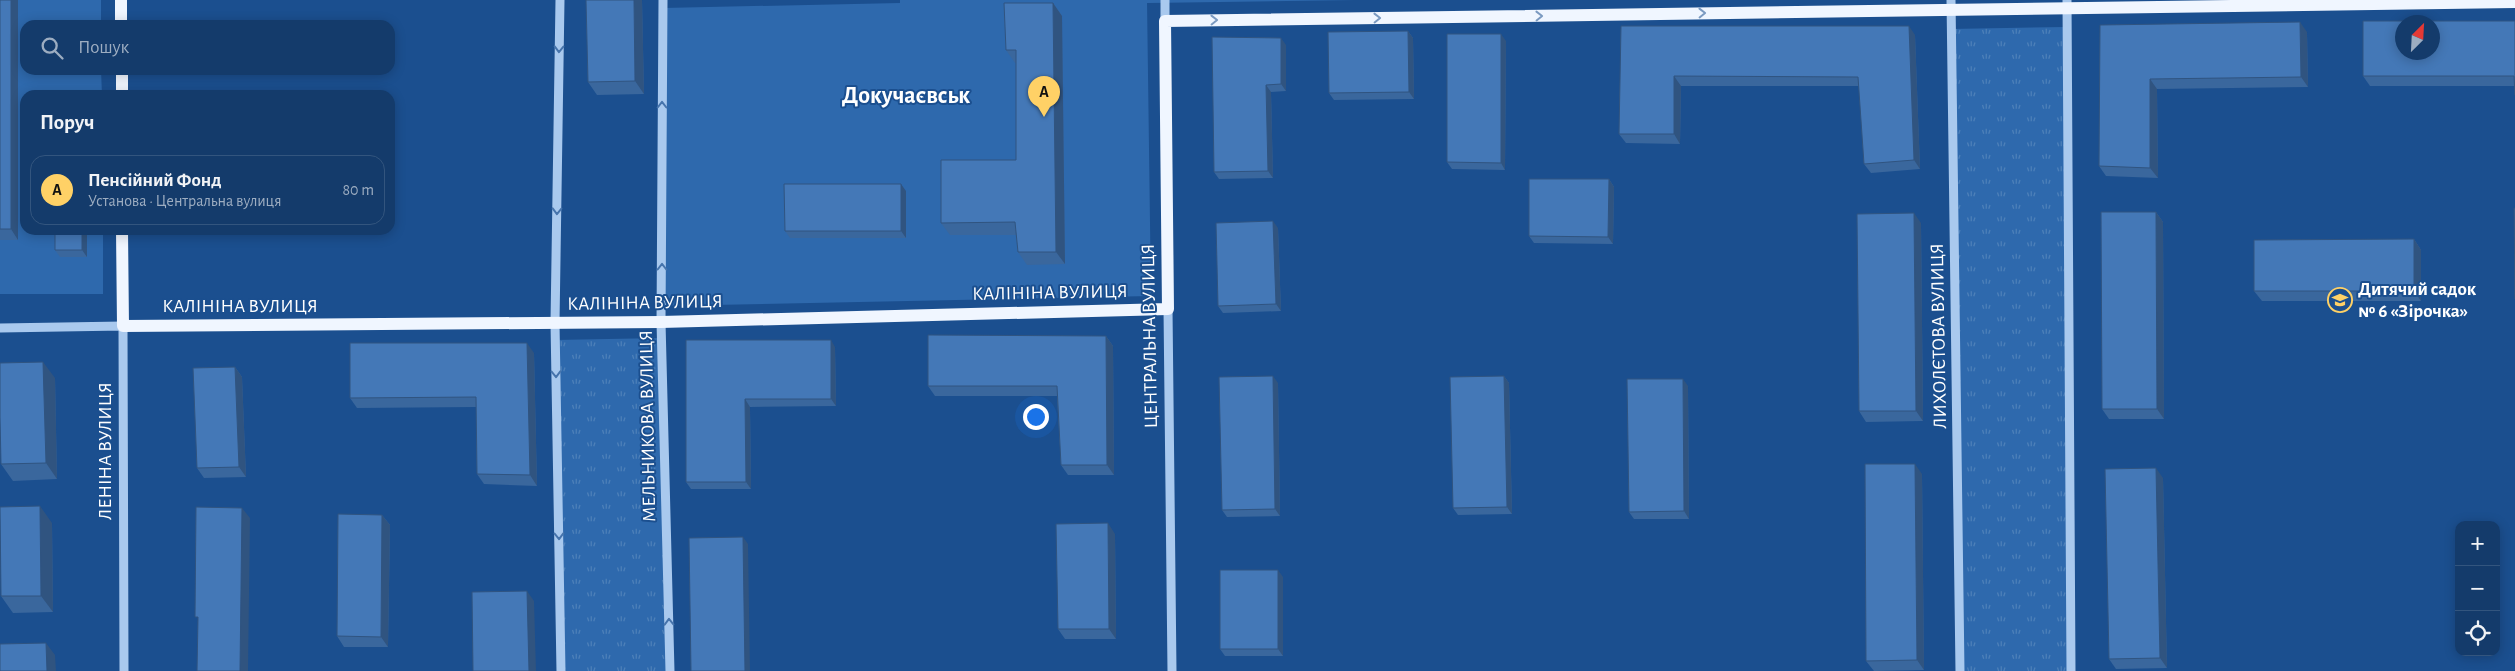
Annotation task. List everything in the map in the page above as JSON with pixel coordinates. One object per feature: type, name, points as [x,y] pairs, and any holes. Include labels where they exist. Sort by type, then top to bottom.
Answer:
[{"type":"main road","points":[[121,0],[121,20]]},
{"type":"main road","points":[[1166,21],[1951,5],[2515,2]]},
{"type":"main road","name":"ЦЕНТРАЛЬНА ВУЛИЦЯ","points":[[1166,21],[1168,309]]},
{"type":"main road","points":[[122,75],[122,90]]},
{"type":"main road","name":"ЛЕНІНА ВУЛИЦЯ","points":[[122,235],[123,326]]},
{"type":"main road","name":"КАЛІНІНА ВУЛИЦЯ","points":[[123,326],[661,322],[1168,309]]},
{"type":"street","points":[[560,0],[556,323],[561,671]]},
{"type":"street","name":"МЕЛЬНИКОВА ВУЛИЦЯ","points":[[663,0],[661,322],[670,671]]},
{"type":"street","name":"ЦЕНТРАЛЬНА ВУЛИЦЯ","points":[[1165,0],[1166,21]]},
{"type":"street","points":[[2067,4],[2071,671]]},
{"type":"street","name":"ЛИХОЛЄТОВА ВУЛИЦЯ","points":[[1951,5],[1960,671]]},
{"type":"street","name":"ЦЕНТРАЛЬНА ВУЛИЦЯ","points":[[1168,309],[1172,671]]},
{"type":"street","points":[[0,328],[123,326]]},
{"type":"street","name":"ЛЕНІНА ВУЛИЦЯ","points":[[123,326],[124,671]]},
{"type":"green space","points":[[0,0],[101,0],[101,20],[20,20],[20,75],[101,75],[102,90],[20,90],[20,235],[103,235],[103,294],[0,294]]},
{"type":"green space","points":[[900,0],[1147,0],[1151,296],[661,306],[663,8],[900,3]]},
{"type":"green space","points":[[1147,0],[1354,0],[1147,3]]},
{"type":"green space","points":[[2067,27],[2071,671],[1960,671],[1951,29]]},
{"type":"green space","points":[[662,338],[670,671],[561,671],[556,340]]},
{"type":"building","points":[[0,0],[11,0],[11,229],[0,229]]},
{"type":"building","points":[[586,0],[634,0],[635,81],[588,82]]},
{"type":"building","points":[[1004,3],[1053,3],[1056,252],[1018,252],[1015,222],[941,223],[941,160],[1016,160],[1016,50],[1006,50]]},
{"type":"building","points":[[2363,21],[2395,21],[2395,60],[2440,60],[2440,21],[2515,21],[2515,95],[2514,76],[2363,76]]},
{"type":"building","points":[[2300,22],[2301,77],[2150,79],[2150,168],[2099,166],[2100,25]]},
{"type":"building","points":[[1621,26],[1909,26],[1914,160],[1864,164],[1858,77],[1674,76],[1674,134],[1619,134]]},
{"type":"building","points":[[1408,31],[1409,92],[1329,93],[1328,32]]},
{"type":"building","points":[[1447,34],[1501,34],[1501,163],[1447,162]]},
{"type":"building","points":[[1212,37],[1281,38],[1281,84],[1266,85],[1268,171],[1214,172]]},
{"type":"building","points":[[1529,179],[1609,179],[1608,237],[1529,236]]},
{"type":"building","points":[[784,184],[901,184],[901,231],[785,231]]},
{"type":"building","points":[[2514,208],[2515,208],[2515,299]]},
{"type":"building","points":[[2101,212],[2156,212],[2157,409],[2102,409]]},
{"type":"building","points":[[1914,213],[1916,411],[1859,411],[1857,214]]},
{"type":"building","points":[[1273,221],[1276,304],[1218,306],[1216,223]]},
{"type":"building","points":[[55,235],[82,235],[82,250],[55,250]]},
{"type":"building","points":[[2414,239],[2414,291],[2254,291],[2254,240]]},
{"type":"building","points":[[928,335],[1106,336],[1107,465],[1061,465],[1057,386],[928,386]]},
{"type":"building","points":[[686,340],[831,340],[831,399],[745,399],[746,482],[686,482]]},
{"type":"building","points":[[350,343],[527,343],[530,475],[477,474],[476,397],[350,398]]},
{"type":"building","points":[[43,362],[46,463],[1,464],[0,363]]},
{"type":"building","points":[[235,367],[239,467],[197,468],[193,368]]},
{"type":"building","points":[[1273,376],[1275,509],[1222,510],[1219,377]]},
{"type":"building","points":[[1504,376],[1507,507],[1453,508],[1450,377]]},
{"type":"building","points":[[1627,379],[1683,379],[1684,511],[1629,512]]},
{"type":"building","points":[[1865,464],[1915,464],[1917,660],[1866,661]]},
{"type":"building","points":[[2156,468],[2160,658],[2109,659],[2105,469]]},
{"type":"building","points":[[40,506],[41,596],[1,596],[0,507]]},
{"type":"building","points":[[196,507],[242,508],[240,671],[197,671],[198,617],[195,617]]},
{"type":"building","points":[[338,514],[382,515],[381,637],[337,636]]},
{"type":"building","points":[[1108,523],[1109,629],[1058,629],[1056,524]]},
{"type":"building","points":[[743,537],[745,671],[691,671],[689,538]]},
{"type":"building","points":[[1220,570],[1278,570],[1278,649],[1220,649]]},
{"type":"building","points":[[527,591],[529,671],[473,671],[472,592]]},
{"type":"building","points":[[46,643],[47,671],[0,671],[0,644]]},
{"type":"place","name":"Пенсійний Фонд","points":[[1044,117]]},
{"type":"place","name":"Дитячий садок № 6 «Зірочка»","points":[[2340,300]]},
{"type":"district","name":"Докучаєвськ","points":[[906,96]]}]
